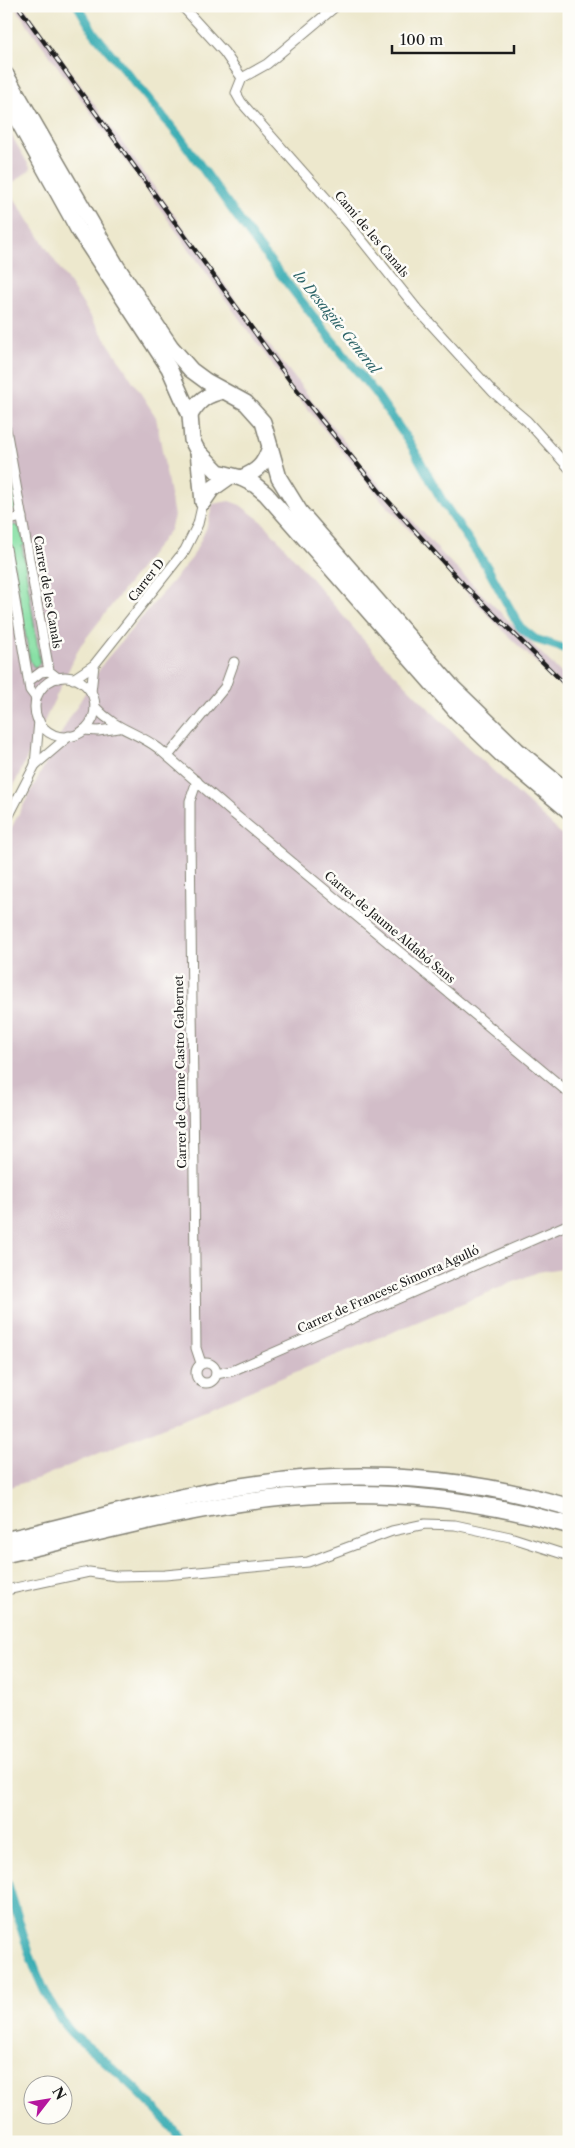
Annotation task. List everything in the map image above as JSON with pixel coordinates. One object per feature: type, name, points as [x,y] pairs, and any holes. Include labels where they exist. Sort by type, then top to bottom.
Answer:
[{"type":"highway","points":[[6,75],[86,215],[158,329],[191,370],[223,391],[235,396],[255,411],[263,422],[277,473],[291,500],[422,655],[474,709],[569,793]]},
{"type":"highway","points":[[6,99],[78,229],[170,368],[190,415],[192,440],[198,450],[218,472],[255,485],[278,507],[409,660],[457,712],[501,754],[569,811]]},
{"type":"highway","points":[[190,415],[206,395],[223,391]]},
{"type":"highway","points":[[203,502],[212,489],[235,478],[258,471],[265,462],[270,447]]},
{"type":"highway","points":[[198,450],[203,502]]},
{"type":"highway","points":[[6,1540],[220,1490],[318,1478],[392,1477],[451,1482],[529,1496],[569,1507]]},
{"type":"highway","points":[[6,1554],[222,1507],[323,1495],[394,1495],[450,1500],[514,1511],[569,1525]]},
{"type":"street","points":[[182,6],[224,52],[242,78],[267,64],[336,6]]},
{"type":"street","name":"Camí de les Canals","points":[[242,78],[236,93],[241,102],[348,224],[417,309],[493,392],[527,421],[569,468]]},
{"type":"street","name":"Carrer de les Canals","points":[[6,429],[49,671]]},
{"type":"street","name":"Carrer D","points":[[74,678],[94,665],[185,550],[198,524],[203,502]]},
{"type":"street","points":[[6,521],[22,517]]},
{"type":"street","points":[[6,548],[28,681],[30,690],[36,698]]},
{"type":"street","points":[[168,756],[225,687],[234,662]]},
{"type":"street","points":[[84,730],[92,720],[95,707],[91,692],[94,665]]},
{"type":"street","points":[[28,681],[40,672],[49,671],[58,678]]},
{"type":"street","points":[[91,692],[74,678],[58,678],[47,683],[36,698],[36,712],[39,720],[51,733],[62,737],[84,730],[98,731],[119,728]]},
{"type":"street","points":[[95,707],[119,728]]},
{"type":"street","points":[[35,765],[39,720]]},
{"type":"street","name":"Carrer de Jaume Aldabó Sans","points":[[119,728],[145,739],[168,756],[569,1093]]},
{"type":"street","points":[[6,821],[35,765],[69,736]]},
{"type":"street","name":"Carrer de Carme Castro Gabernet","points":[[197,781],[190,801],[190,835],[196,1348],[202,1363]]},
{"type":"street","name":"Carrer de Francesc Simorra Agulló","points":[[216,1374],[232,1371],[569,1224]]},
{"type":"street","points":[[202,1363],[210,1364],[216,1374],[210,1382],[204,1383],[198,1380],[195,1371],[202,1363]]},
{"type":"street","points":[[6,1590],[89,1572],[117,1576],[165,1575],[308,1562],[392,1531],[425,1524],[455,1525],[510,1537],[569,1556]]},
{"type":"shaded area","points":[[14,6],[23,6],[265,340],[364,467],[444,556],[569,681],[569,694],[505,633],[384,503],[280,375]]},
{"type":"shaded area","points":[[6,126],[31,169],[7,187],[156,417],[174,516],[170,530],[80,646],[6,802]]},
{"type":"shaded area","points":[[229,501],[240,505],[264,523],[379,658],[459,739],[569,841],[569,1267],[538,1272],[39,1478],[6,1488],[6,838],[69,719],[104,662],[192,558],[206,529],[213,504]]},
{"type":"green space","points":[[6,457],[12,490],[15,490],[16,508],[13,511],[6,512]]},
{"type":"green space","points":[[14,525],[19,527],[25,545],[22,546],[40,663],[36,667],[30,661],[11,548],[8,548],[7,529]]},
{"type":"waterway","name":"lo Desaigüe General","points":[[78,6],[94,33],[180,137],[256,243],[376,394],[410,443],[444,504],[487,567],[520,627],[535,639],[569,650]]},
{"type":"waterway","points":[[6,1879],[38,1977],[57,2013],[72,2033],[143,2096],[183,2142]]},
{"type":"railway","points":[[18,6],[293,385],[380,492],[464,585],[569,688]]}]
